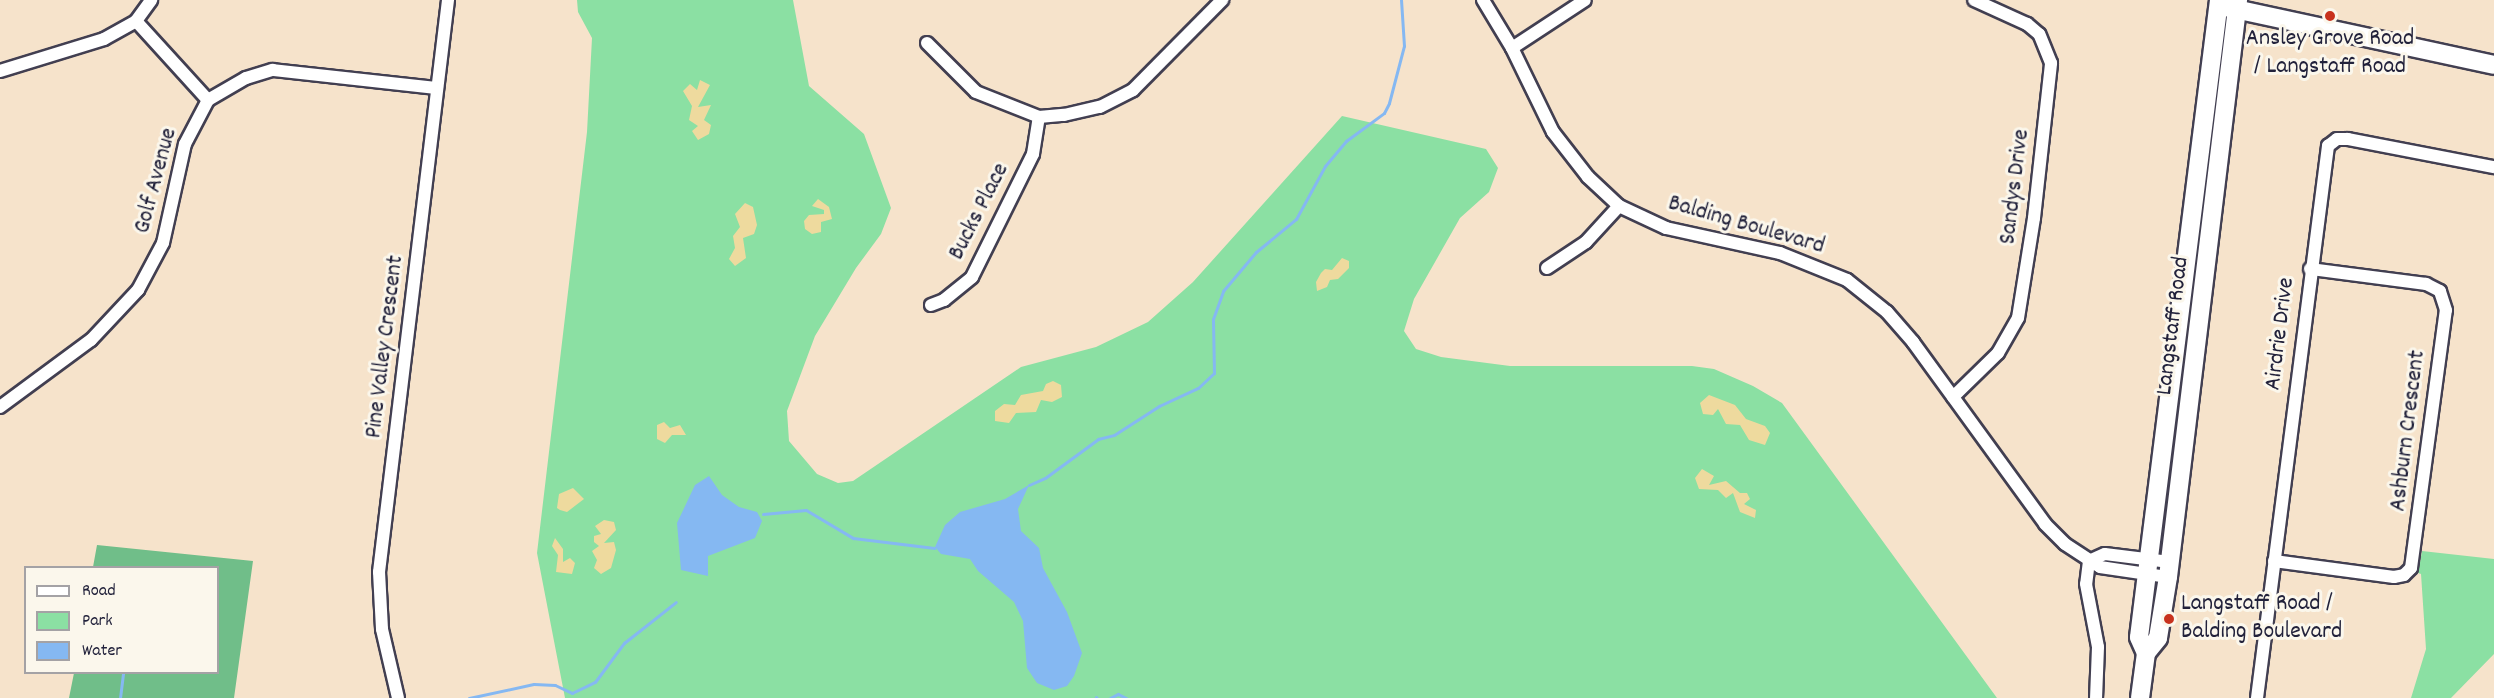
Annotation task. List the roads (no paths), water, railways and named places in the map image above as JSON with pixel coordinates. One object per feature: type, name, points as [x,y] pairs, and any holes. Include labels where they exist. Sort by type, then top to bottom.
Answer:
[{"type":"main road","points":[[2219,3],[2238,5],[2494,65]]},
{"type":"main road","name":"Langstaff Road","points":[[2146,653],[2139,637],[2219,3]]},
{"type":"main road","name":"Langstaff Road","points":[[2140,698],[2146,653],[2158,638],[2169,569],[2238,5]]},
{"type":"street","points":[[0,71],[105,39],[136,21],[151,0]]},
{"type":"street","name":"Pine Valley Crescent","points":[[398,698],[382,629],[379,572],[448,0]]},
{"type":"street","points":[[927,43],[976,92],[1039,117],[1100,106],[1133,90],[1222,0]]},
{"type":"street","name":"Balding Boulevard","points":[[1483,0],[1512,48],[1553,132],[1588,177],[1619,206],[1666,228],[1780,253],[1847,280],[1887,312],[1953,397],[2045,524],[2089,561]]},
{"type":"street","points":[[1512,48],[1585,0]]},
{"type":"street","name":"Sandys Drive","points":[[1953,397],[1998,353],[2018,318],[2034,218],[2051,63],[2039,34],[2027,24],[1974,0]]},
{"type":"street","points":[[136,21],[208,100],[246,78],[273,70],[437,88]]},
{"type":"street","name":"Golf Avenue","points":[[0,407],[91,340],[138,290],[163,243],[185,144],[208,100]]},
{"type":"street","name":"Bucks Place","points":[[931,305],[944,300],[972,277],[1033,154],[1039,117]]},
{"type":"street","name":"Airdrie Drive","points":[[2257,698],[2325,152],[2337,139],[2494,167]]},
{"type":"street","points":[[1547,268],[1586,242],[1619,206]]},
{"type":"street","name":"Ashburn Crescent","points":[[2274,561],[2394,577],[2404,575],[2411,568],[2446,310],[2440,291],[2426,284],[2310,269]]},
{"type":"street","points":[[2096,698],[2098,648],[2086,584],[2089,561],[2105,554],[2148,567],[2169,569]]},
{"type":"water","points":[[709,476],[722,495],[739,507],[757,512],[762,521],[755,538],[708,556],[708,576],[681,570],[677,523],[695,485]]},
{"type":"water","points":[[1029,485],[1018,509],[1021,531],[1039,548],[1043,568],[1067,612],[1082,653],[1074,676],[1067,686],[1054,690],[1037,683],[1027,668],[1023,621],[1014,602],[978,571],[970,559],[941,554],[935,547],[945,525],[960,512],[1005,499]]},
{"type":"waterway","points":[[1029,485],[1045,478],[1098,439],[1114,435],[1159,406],[1198,388],[1214,373],[1213,319],[1223,291],[1256,252],[1296,219],[1325,166],[1346,141],[1384,113],[1389,103],[1404,46],[1401,0]]},
{"type":"waterway","points":[[763,514],[806,510],[853,538],[934,548]]},
{"type":"waterway","points":[[469,698],[534,684],[555,685],[572,693],[595,682],[624,643],[676,602]]},
{"type":"waterway","points":[[120,698],[123,674]]},
{"type":"waterway","points":[[1110,698],[1118,694],[1126,698]]},
{"type":"place","name":"Ansley Grove Road / Langstaff Road","points":[[2330,16]]},
{"type":"place","name":"Langstaff Road / Balding Boulevard","points":[[2169,619]]}]
